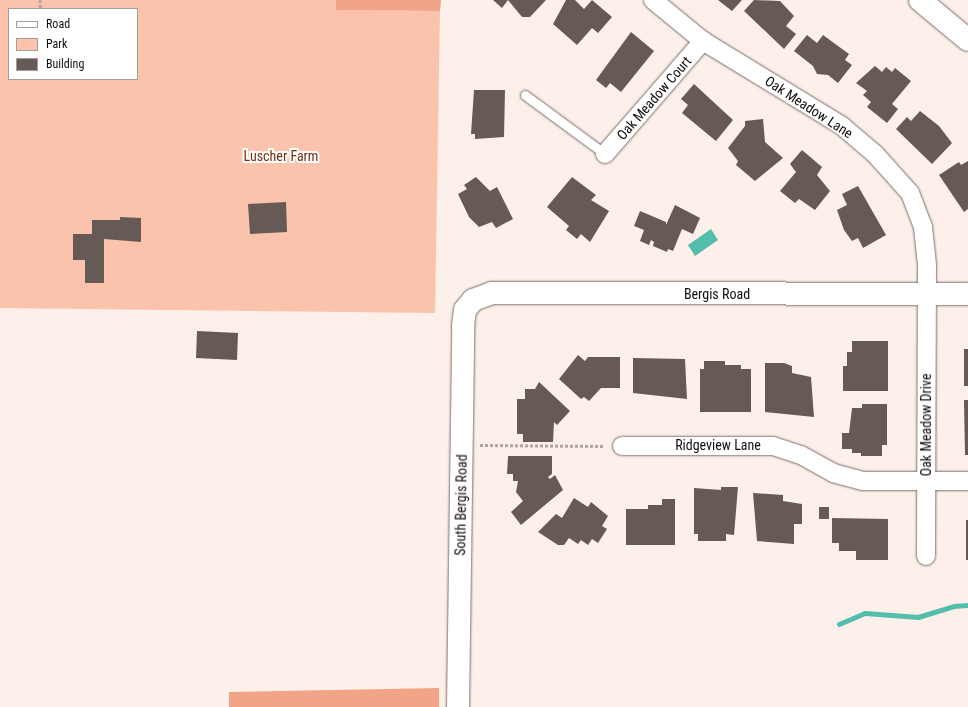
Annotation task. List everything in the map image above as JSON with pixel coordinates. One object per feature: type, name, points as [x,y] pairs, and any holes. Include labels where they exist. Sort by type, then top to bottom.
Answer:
[{"type":"street","name":"Oak Meadow Lane","points":[[653,0],[703,41],[842,126],[900,181],[910,193],[923,227],[926,294]]},
{"type":"street","points":[[920,0],[968,40]]},
{"type":"street","name":"Oak Meadow Court","points":[[605,154],[703,41]]},
{"type":"street","name":"Bergis Road","points":[[469,304],[492,294],[968,294]]},
{"type":"street","name":"Oak Meadow Drive","points":[[926,294],[926,556]]},
{"type":"street","name":"South Bergis Road","points":[[458,707],[463,326],[469,304]]},
{"type":"street","name":"Ridgeview Lane","points":[[622,446],[773,446],[801,455],[833,473],[858,479],[927,483],[968,481]]},
{"type":"lane","points":[[524,95],[605,154]]},
{"type":"path","points":[[462,445],[622,446]]},
{"type":"green space","name":"Luscher Farm","points":[[0,0],[336,0],[336,10],[440,11],[435,313],[0,308]]},
{"type":"shaded area","points":[[336,0],[441,0],[440,11],[336,10]]},
{"type":"shaded area","points":[[439,688],[439,707],[229,707],[229,692]]},
{"type":"water","points":[[711,229],[718,240],[695,256],[688,245]]},
{"type":"building","points":[[493,0],[508,0],[502,8]]},
{"type":"building","points":[[508,0],[546,0],[530,17],[522,17]]},
{"type":"building","points":[[566,0],[575,0],[584,9],[592,0],[612,17],[598,33],[592,28],[577,45],[553,24]]},
{"type":"building","points":[[718,0],[742,0],[732,11]]},
{"type":"building","points":[[754,0],[780,1],[794,16],[786,26],[796,34],[784,49],[744,11]]},
{"type":"building","points":[[631,32],[654,51],[621,92],[610,83],[606,88],[596,80]]},
{"type":"building","points":[[807,35],[817,43],[823,35],[849,54],[845,60],[852,65],[838,83],[828,75],[817,74],[813,66],[794,51]]},
{"type":"building","points":[[875,66],[882,72],[886,67],[892,72],[895,68],[911,81],[892,104],[898,109],[887,123],[867,107],[871,102],[863,95],[867,91],[856,83]]},
{"type":"building","points":[[694,84],[733,120],[716,141],[682,113],[688,105],[681,99]]},
{"type":"building","points":[[474,90],[505,90],[504,137],[475,139],[475,134],[471,134]]},
{"type":"building","points":[[920,111],[939,126],[952,143],[932,164],[896,129],[907,117],[911,121]]},
{"type":"building","points":[[763,119],[765,142],[783,158],[755,181],[736,165],[738,161],[728,148],[745,126],[745,121]]},
{"type":"building","points":[[802,150],[822,167],[817,175],[830,191],[815,210],[799,199],[795,203],[780,191],[796,172],[790,164]]},
{"type":"building","points":[[968,161],[968,209],[964,212],[939,175],[959,162],[961,165]]},
{"type":"building","points":[[476,177],[490,191],[497,187],[513,219],[496,228],[492,222],[479,227],[469,217],[458,194],[467,189],[464,185]]},
{"type":"building","points":[[572,177],[596,195],[591,200],[609,211],[590,242],[581,234],[577,239],[566,230],[569,226],[547,207]]},
{"type":"building","points":[[858,186],[886,235],[863,248],[858,238],[852,241],[844,230],[837,210],[847,205],[842,194]]},
{"type":"building","points":[[286,202],[287,232],[250,234],[248,204]]},
{"type":"building","points":[[675,205],[700,218],[693,234],[682,229],[673,251],[668,249],[667,252],[653,246],[654,242],[651,240],[649,245],[640,241],[644,230],[634,226],[640,211],[666,222],[666,225]]},
{"type":"building","points":[[120,217],[141,218],[141,242],[104,239],[104,283],[85,283],[85,260],[73,260],[73,234],[92,234],[92,220],[120,220]]},
{"type":"building","points":[[197,331],[238,333],[237,360],[196,358]]},
{"type":"building","points":[[852,341],[888,341],[888,391],[843,391],[843,366],[847,366],[847,352],[852,352]]},
{"type":"building","points":[[964,349],[968,349],[968,386],[964,386]]},
{"type":"building","points":[[578,355],[585,361],[588,357],[620,357],[620,388],[601,388],[589,401],[584,397],[581,399],[559,379]]},
{"type":"building","points":[[633,358],[685,359],[687,399],[633,393]]},
{"type":"building","points":[[704,361],[725,361],[725,365],[741,365],[741,369],[751,369],[751,412],[700,412],[700,369],[704,369]]},
{"type":"building","points":[[765,363],[784,363],[792,366],[792,373],[811,377],[814,417],[765,412]]},
{"type":"building","points":[[539,382],[570,411],[557,425],[554,422],[553,442],[523,442],[523,434],[517,434],[517,399],[525,399],[525,389],[535,389]]},
{"type":"building","points":[[964,400],[968,400],[968,455],[965,455]]},
{"type":"building","points":[[862,404],[887,404],[887,445],[882,445],[882,456],[861,456],[861,453],[852,453],[852,449],[842,449],[842,433],[849,433],[852,408],[862,408]]},
{"type":"building","points":[[508,456],[552,456],[552,474],[548,477],[550,479],[555,475],[563,490],[521,525],[511,512],[523,501],[516,492],[518,481],[513,481],[513,474],[507,474]]},
{"type":"building","points":[[721,487],[738,487],[734,535],[726,534],[726,541],[698,541],[698,534],[694,534],[694,488],[721,490]]},
{"type":"building","points":[[753,493],[783,495],[783,501],[802,504],[802,524],[794,524],[794,544],[757,541]]},
{"type":"building","points":[[574,498],[588,507],[591,502],[608,516],[602,526],[607,529],[598,543],[592,539],[588,545],[581,540],[578,544],[569,538],[564,545],[558,545],[538,532],[556,514],[562,518]]},
{"type":"building","points":[[662,499],[675,499],[675,545],[626,545],[626,509],[648,509],[648,505],[662,505]]},
{"type":"building","points":[[819,507],[829,507],[829,519],[819,519]]},
{"type":"building","points":[[832,518],[888,519],[888,560],[856,560],[856,551],[839,551],[839,543],[832,543]]},
{"type":"building","points":[[966,520],[968,520],[968,560],[966,560]]},
{"type":"waterway","points":[[839,624],[865,613],[918,617],[954,606],[968,605]]}]
